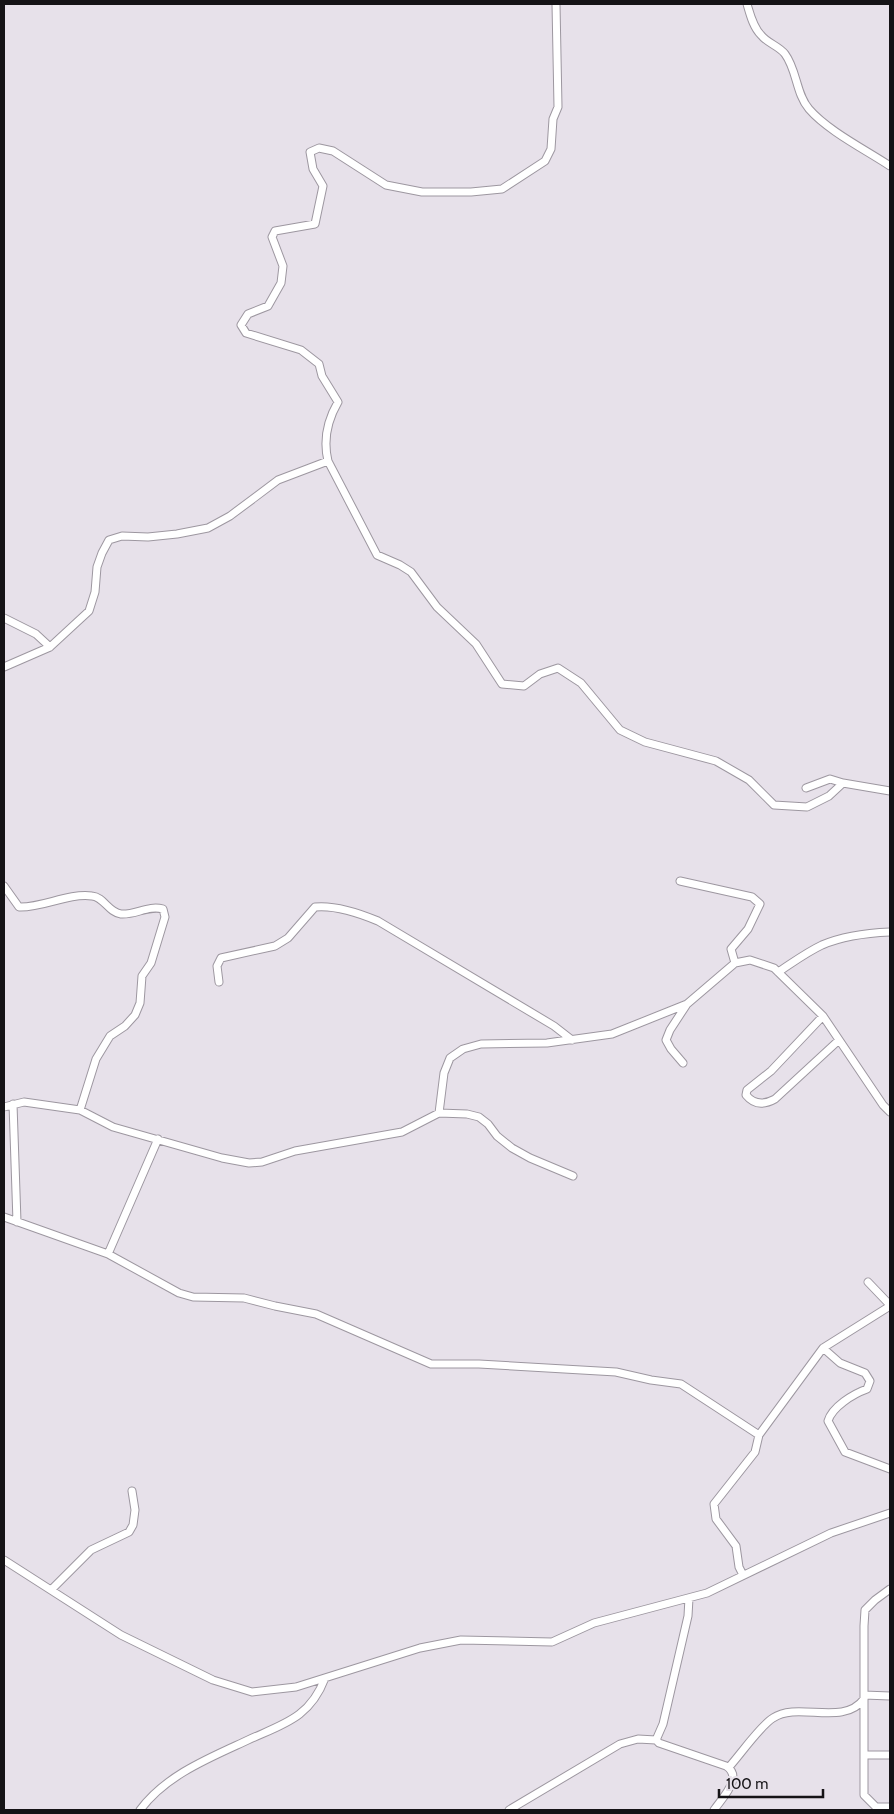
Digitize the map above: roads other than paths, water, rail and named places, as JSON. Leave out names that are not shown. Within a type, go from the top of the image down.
[{"type":"street","points":[[556,4],[558,106],[553,120],[550,149],[545,161],[502,189],[471,192],[422,192],[386,185],[333,151],[319,148],[310,152],[313,169],[322,186],[316,224],[275,231],[272,236],[283,266],[281,283],[268,306],[248,314],[241,325],[246,333],[301,350],[319,364],[322,376],[338,402],[330,416],[325,449],[328,461],[377,555],[400,564],[411,572],[437,607],[476,644],[502,684],[524,686],[540,674],[558,668],[581,683],[620,730],[645,742],[716,760],[749,780],[774,805],[807,807],[829,796],[843,783]]},
{"type":"street","points":[[747,4],[751,18],[761,35],[784,52],[794,68],[799,88],[808,108],[831,128],[890,166]]},
{"type":"street","points":[[4,667],[50,647],[89,611],[95,592],[97,567],[109,540],[122,536],[148,537],[208,528],[230,516],[278,480],[328,461]]},
{"type":"street","points":[[4,618],[36,634],[50,647]]},
{"type":"street","points":[[806,788],[830,779],[890,791]]},
{"type":"street","points":[[680,881],[752,897],[760,904],[748,929],[731,949],[735,963]]},
{"type":"street","points":[[4,886],[19,906],[28,907],[58,899],[92,896],[101,899],[110,909],[119,914],[128,914],[155,906],[163,909],[164,917],[153,954],[142,976],[140,1004],[135,1015],[125,1026],[110,1036],[96,1059],[80,1110]]},
{"type":"street","points":[[219,982],[217,966],[221,958],[275,946],[288,938],[315,906],[324,906],[362,914],[378,921],[554,1026],[572,1040]]},
{"type":"street","points":[[778,972],[820,946],[836,939],[890,932]]},
{"type":"street","points":[[683,1063],[666,1040],[670,1030],[687,1004],[735,963],[750,960],[774,968],[823,1016],[883,1105],[890,1112]]},
{"type":"street","points":[[439,1113],[444,1073],[450,1058],[463,1049],[481,1044],[548,1043],[612,1034],[687,1004]]},
{"type":"street","points":[[823,1016],[772,1071],[747,1090],[746,1095],[750,1100],[760,1104],[768,1104],[838,1040]]},
{"type":"street","points":[[4,1107],[24,1102],[80,1110],[113,1127],[222,1158],[249,1163],[262,1162],[295,1151],[402,1132],[439,1113],[467,1114],[479,1117],[488,1124],[497,1136],[512,1148],[530,1158],[573,1176]]},
{"type":"street","points":[[13,1104],[17,1222]]},
{"type":"street","points":[[108,1254],[158,1139]]},
{"type":"street","points":[[4,1217],[108,1254],[179,1293],[193,1297],[244,1298],[316,1314],[431,1364],[479,1364],[616,1372],[651,1380],[681,1384],[760,1435]]},
{"type":"street","points":[[743,1575],[739,1567],[736,1546],[716,1519],[714,1504],[755,1452],[760,1435],[823,1348],[890,1306],[868,1282]]},
{"type":"street","points":[[823,1348],[840,1364],[865,1373],[870,1381],[867,1389],[858,1392],[830,1414],[828,1421],[839,1442],[845,1452],[890,1469]]},
{"type":"street","points":[[51,1590],[91,1550],[129,1532],[133,1525],[136,1510],[132,1491]]},
{"type":"street","points":[[4,1560],[121,1635],[212,1680],[252,1692],[296,1687],[420,1648],[461,1640],[552,1642],[594,1623],[707,1593],[832,1533],[890,1513]]},
{"type":"street","points":[[890,1589],[875,1600],[866,1610],[864,1697],[864,1795],[877,1809],[890,1808]]},
{"type":"street","points":[[656,1740],[663,1724],[688,1616],[690,1598]]},
{"type":"street","points":[[140,1810],[148,1799],[177,1775],[293,1719],[312,1703],[326,1678]]},
{"type":"street","points":[[729,1767],[773,1718],[790,1712],[843,1712],[856,1707],[864,1697],[890,1696]]},
{"type":"street","points":[[509,1810],[620,1744],[638,1739],[656,1740],[729,1767],[733,1773],[733,1782],[714,1810]]},
{"type":"street","points":[[864,1755],[890,1755]]}]
